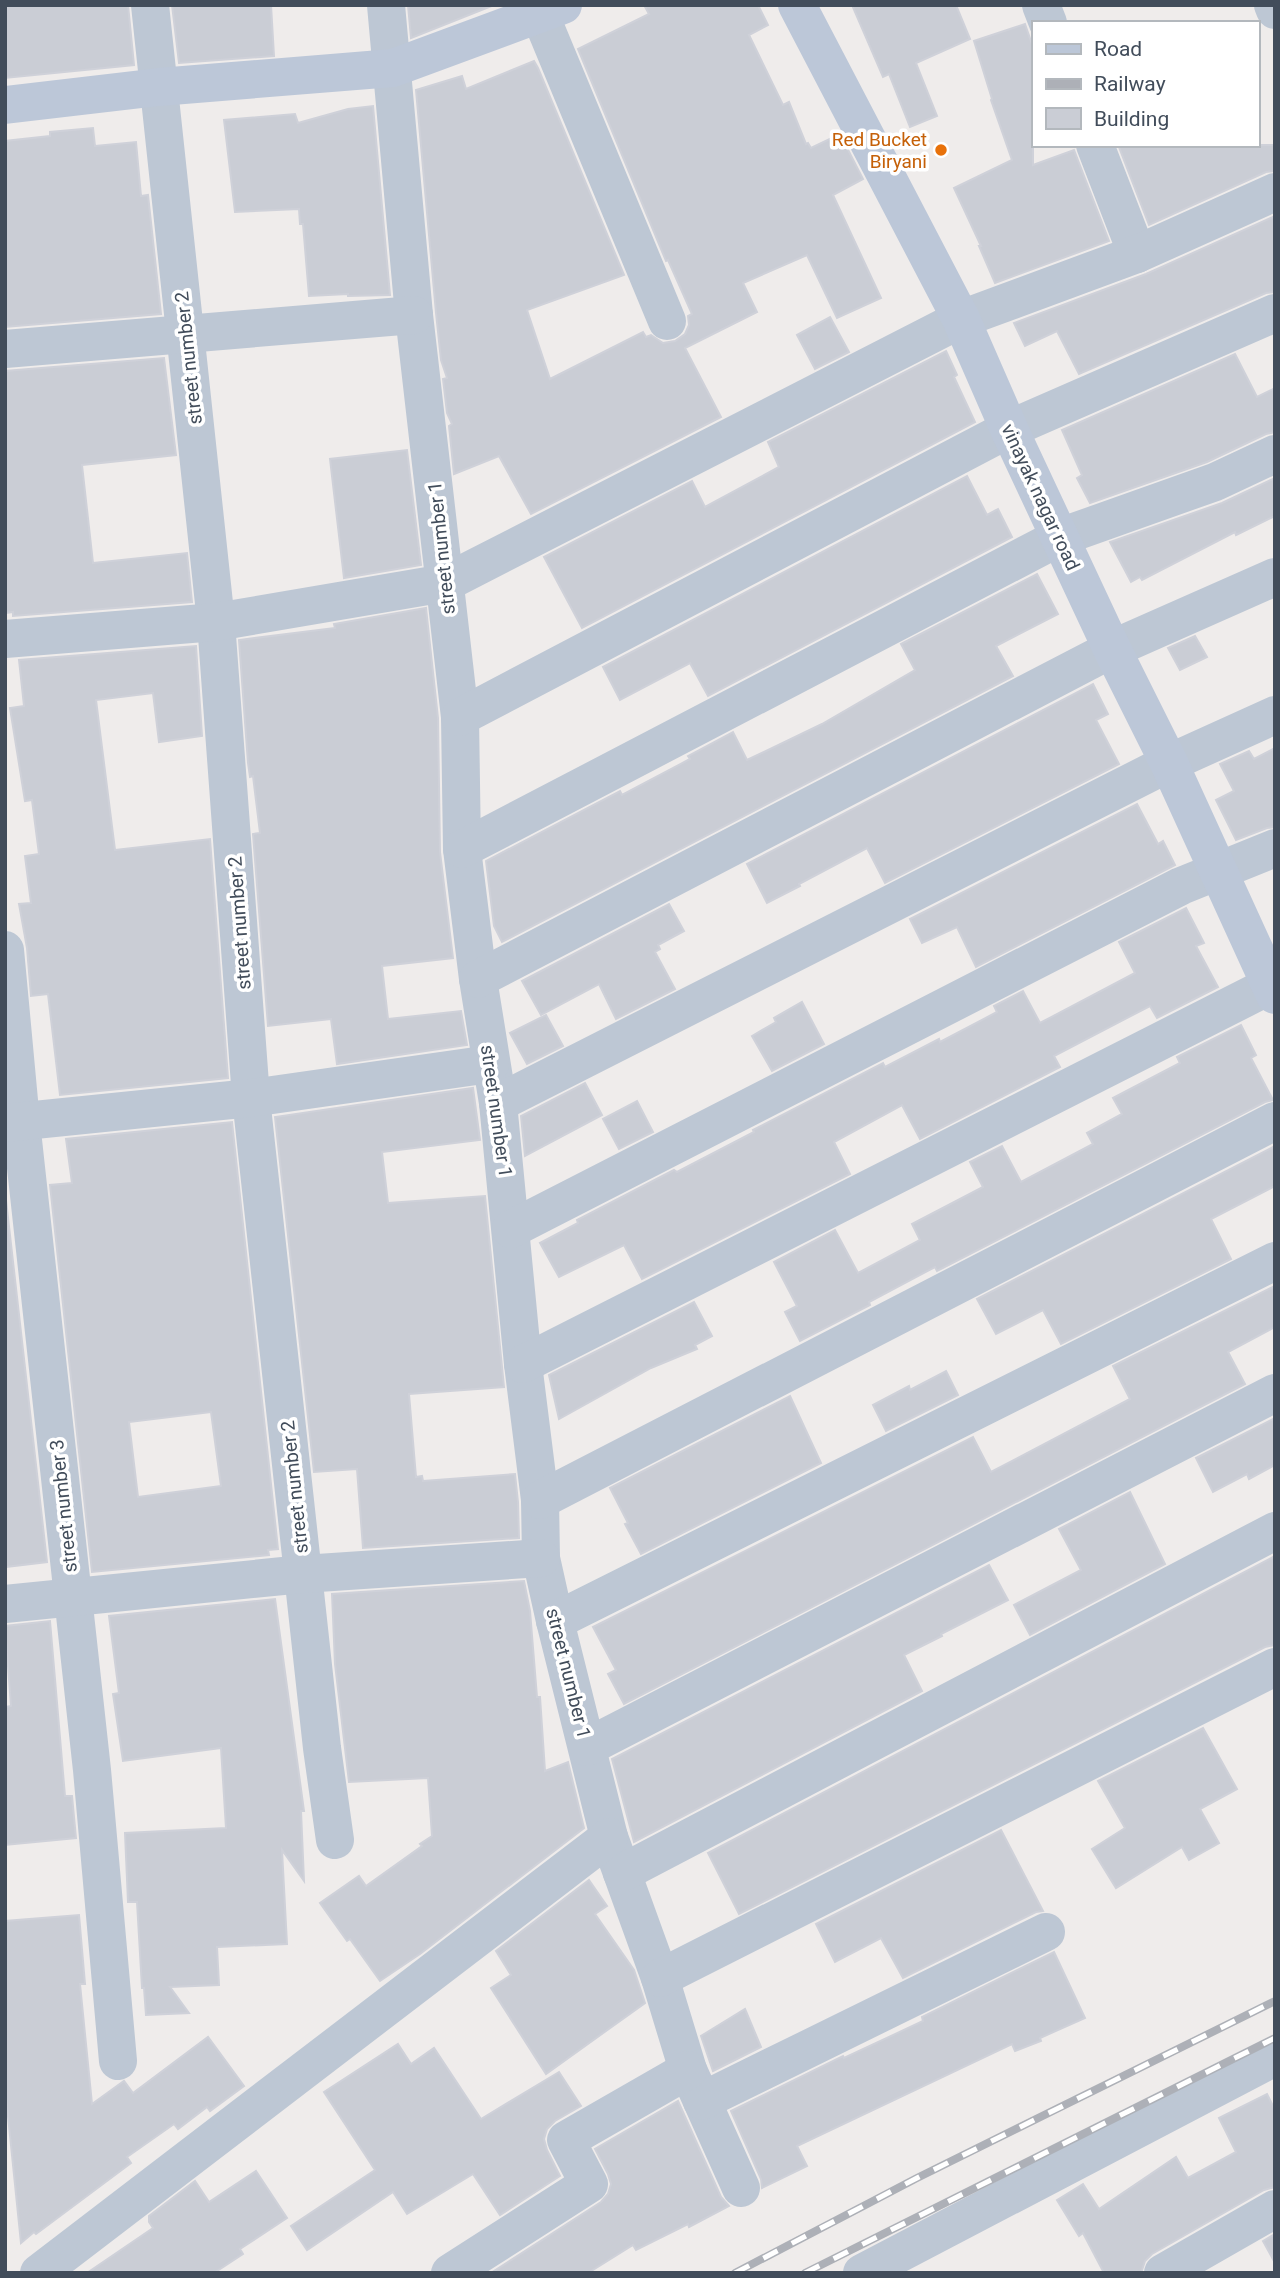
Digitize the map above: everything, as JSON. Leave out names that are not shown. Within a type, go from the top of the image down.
[{"type":"street","name":"street number 2","points":[[150,5],[216,622],[251,1098],[322,1748],[335,1840]]},
{"type":"street","name":"street number 1","points":[[386,5],[414,315],[460,717],[462,849],[478,979],[498,1104],[512,1229],[523,1364],[540,1500],[541,1558],[609,1837],[695,2085],[741,2189]]},
{"type":"street","name":"vinayak nagar road","points":[[797,5],[961,319],[1009,429],[1273,987]]},
{"type":"street","points":[[5,105],[159,87],[393,68],[546,8],[667,321]]},
{"type":"street","points":[[1096,147],[1137,254]]},
{"type":"street","points":[[5,639],[216,622],[445,583],[961,319],[1137,254],[1275,192]]},
{"type":"street","points":[[460,717],[1009,429],[1275,313]]},
{"type":"street","points":[[5,349],[414,315]]},
{"type":"street","points":[[462,849],[1060,537],[1215,482],[1275,454]]},
{"type":"street","points":[[478,979],[1112,649],[1275,577]]},
{"type":"street","points":[[498,1104],[1169,763],[1275,715]]},
{"type":"street","points":[[512,1229],[1181,886],[1275,848]]},
{"type":"street","name":"street number 3","points":[[5,950],[13,1122],[73,1598],[92,1770],[118,2061]]},
{"type":"street","points":[[523,1364],[1273,987]]},
{"type":"street","points":[[13,1122],[251,1098],[491,1065]]},
{"type":"street","points":[[540,1500],[1275,1121]]},
{"type":"street","points":[[555,1621],[1275,1261]]},
{"type":"street","points":[[587,1747],[1275,1393]]},
{"type":"street","points":[[622,1873],[1275,1531]]},
{"type":"street","points":[[5,1604],[303,1574],[541,1558]]},
{"type":"street","points":[[660,1978],[1275,1667]]},
{"type":"street","points":[[39,2273],[609,1837]]},
{"type":"street","points":[[450,2273],[589,2183],[566,2140],[1046,1932]]},
{"type":"street","points":[[862,2273],[1275,2057]]},
{"type":"street","points":[[1163,2273],[1275,2209]]},
{"type":"building","points":[[5,5],[128,5],[134,65],[5,78]]},
{"type":"building","points":[[172,5],[271,5],[274,56],[179,63]]},
{"type":"building","points":[[408,5],[494,5],[411,38]]},
{"type":"building","points":[[644,5],[758,5],[768,25],[749,35],[783,105],[789,102],[806,144],[811,148],[840,134],[863,179],[833,195],[881,298],[837,318],[807,255],[743,283],[757,312],[685,348],[721,417],[531,514],[499,456],[454,474],[449,426],[452,424],[447,413],[443,379],[447,378],[441,360],[416,90],[462,76],[466,89],[534,61],[538,68],[624,275],[527,310],[550,379],[643,332],[646,337],[651,335],[663,343],[675,341],[685,334],[689,325],[688,316],[692,314],[668,260],[666,261],[578,49],[649,14]]},
{"type":"building","points":[[852,5],[956,5],[970,39],[916,63],[937,116],[910,127],[889,74],[883,77]]},
{"type":"building","points":[[1025,24],[1032,44],[1033,165],[1074,150],[1109,241],[995,283],[954,188],[1012,160],[974,41]]},
{"type":"building","points":[[373,106],[390,295],[309,296],[303,224],[300,224],[299,209],[235,212],[224,120],[295,114],[298,123],[348,109]]},
{"type":"building","points":[[93,128],[95,146],[136,142],[141,196],[148,195],[161,314],[5,327],[5,141],[50,136],[50,132]]},
{"type":"building","points":[[1275,145],[1275,171],[1266,172],[1149,225],[1119,147]]},
{"type":"building","points":[[1275,216],[1275,292],[1266,293],[1079,374],[1057,331],[1025,346],[1014,323],[1146,274]]},
{"type":"building","points":[[830,317],[849,352],[815,369],[797,335]]},
{"type":"building","points":[[946,351],[957,375],[954,377],[975,422],[582,628],[544,557],[692,481],[705,507],[779,467],[768,442]]},
{"type":"building","points":[[1235,354],[1257,397],[1275,388],[1275,432],[1207,462],[1090,503],[1077,478],[1082,475],[1062,430]]},
{"type":"building","points":[[164,358],[176,455],[82,465],[93,563],[187,553],[192,602],[13,616],[13,612],[5,613],[5,371]]},
{"type":"building","points":[[407,450],[421,565],[344,578],[330,459]]},
{"type":"building","points":[[967,476],[987,515],[998,509],[1012,537],[708,696],[690,663],[620,700],[603,667]]},
{"type":"building","points":[[1275,478],[1275,516],[1236,535],[1235,532],[1142,580],[1140,577],[1131,582],[1110,542],[1222,503]]},
{"type":"building","points":[[1037,574],[1058,614],[996,646],[1013,676],[502,942],[494,926],[486,861],[620,791],[622,795],[690,759],[688,756],[733,732],[747,760],[822,724],[915,670],[901,644]]},
{"type":"building","points":[[426,608],[438,718],[440,852],[453,958],[382,966],[388,1019],[461,1011],[467,1045],[337,1064],[331,1019],[268,1026],[253,834],[260,833],[253,776],[250,777],[248,763],[239,640],[335,628],[334,624]]},
{"type":"building","points":[[1195,636],[1207,657],[1180,670],[1168,648]]},
{"type":"building","points":[[196,646],[202,736],[159,742],[153,693],[96,700],[115,850],[210,839],[228,1078],[60,1095],[48,994],[31,996],[27,948],[19,904],[31,903],[25,856],[39,854],[32,800],[25,801],[10,708],[24,706],[19,660]]},
{"type":"building","points":[[1093,684],[1108,714],[1096,720],[1119,764],[885,883],[867,848],[767,903],[747,864]]},
{"type":"building","points":[[1275,748],[1275,827],[1236,840],[1216,800],[1234,791],[1220,764],[1249,751],[1254,759]]},
{"type":"building","points":[[1137,804],[1158,844],[1163,841],[1175,865],[976,967],[957,927],[922,943],[910,919]]},
{"type":"building","points":[[669,904],[684,931],[658,945],[660,949],[655,952],[675,989],[616,1019],[599,984],[541,1015],[522,981]]},
{"type":"building","points":[[1186,908],[1204,943],[1196,946],[1218,987],[1157,1018],[1150,1006],[1054,1056],[1060,1067],[920,1139],[902,1105],[834,1142],[850,1174],[642,1279],[624,1245],[559,1277],[540,1243],[578,1223],[577,1220],[674,1170],[677,1172],[883,1063],[885,1067],[939,1039],[940,1042],[997,1012],[994,1006],[1023,991],[1040,1023],[1135,973],[1119,942]]},
{"type":"building","points":[[802,1002],[824,1044],[772,1071],[752,1036],[776,1022],[774,1018]]},
{"type":"building","points":[[546,1015],[563,1046],[527,1064],[510,1033]]},
{"type":"building","points":[[1241,1025],[1256,1055],[1251,1058],[1273,1100],[937,1271],[935,1267],[800,1341],[785,1312],[797,1306],[774,1262],[835,1230],[858,1273],[920,1240],[912,1224],[983,1187],[970,1162],[1002,1146],[1021,1182],[1093,1144],[1087,1133],[1122,1114],[1113,1098],[1180,1063],[1177,1057]]},
{"type":"building","points":[[585,1083],[602,1115],[525,1156],[521,1116]]},
{"type":"building","points":[[473,1088],[480,1140],[382,1152],[388,1203],[485,1196],[504,1387],[409,1394],[416,1477],[422,1476],[423,1481],[515,1474],[519,1538],[363,1548],[357,1469],[314,1472],[275,1117]]},
{"type":"building","points":[[637,1101],[653,1132],[619,1149],[603,1119]]},
{"type":"building","points":[[232,1122],[278,1549],[268,1550],[269,1555],[92,1572],[50,1185],[72,1183],[66,1139]],"holes":[[[211,1412],[221,1486],[138,1497],[129,1422]]]},
{"type":"building","points":[[1275,1146],[1275,1186],[1211,1219],[1231,1259],[1061,1344],[1043,1310],[996,1334],[977,1299]]},
{"type":"building","points":[[5,1191],[47,1562],[5,1567]]},
{"type":"building","points":[[1275,1286],[1275,1327],[1228,1352],[1245,1384],[624,1704],[608,1674],[616,1670],[593,1627],[973,1437],[991,1472],[1130,1399],[1113,1366]]},
{"type":"building","points":[[694,1302],[712,1336],[695,1345],[697,1349],[651,1368],[559,1419],[549,1375]]},
{"type":"building","points":[[946,1371],[958,1395],[886,1431],[873,1405]]},
{"type":"building","points":[[790,1396],[821,1463],[641,1554],[610,1488]]},
{"type":"building","points":[[1275,1418],[1275,1465],[1249,1479],[1247,1474],[1213,1492],[1196,1458]]},
{"type":"building","points":[[1130,1492],[1165,1564],[1030,1635],[1014,1605],[1081,1570],[1059,1529]]},
{"type":"building","points":[[1275,1556],[1275,1645],[1265,1647],[739,1914],[708,1853]]},
{"type":"building","points":[[989,1565],[1008,1600],[904,1655],[922,1691],[634,1842],[612,1759]]},
{"type":"building","points":[[524,1581],[530,1611],[537,1697],[540,1697],[545,1771],[568,1762],[584,1828],[420,1954],[380,1981],[320,1903],[359,1876],[366,1886],[432,1836],[428,1778],[349,1782],[335,1664],[332,1594]]},
{"type":"building","points":[[275,1599],[304,1811],[301,1811],[304,1881],[282,1850],[287,1944],[217,1947],[219,1985],[170,1987],[189,2013],[146,2015],[137,1902],[128,1902],[125,1833],[226,1828],[221,1748],[123,1761],[113,1694],[119,1693],[109,1616]]},
{"type":"building","points":[[50,1621],[65,1796],[72,1796],[76,1838],[5,1845],[5,1707],[11,1706],[5,1626]]},
{"type":"building","points":[[1203,1728],[1237,1789],[1200,1809],[1219,1843],[1189,1860],[1182,1847],[1116,1888],[1092,1849],[1125,1828],[1098,1781]]},
{"type":"building","points":[[1001,1830],[1043,1911],[1036,1912],[903,1978],[881,1938],[835,1962],[816,1924]]},
{"type":"building","points":[[589,1880],[607,1906],[595,1914],[634,1970],[645,2003],[546,2074],[491,1988],[511,1975],[496,1951]]},
{"type":"building","points":[[79,1915],[85,1984],[80,1984],[92,2104],[124,2081],[133,2093],[208,2037],[244,2086],[210,2111],[207,2107],[178,2129],[174,2124],[127,2157],[131,2163],[21,2243],[5,2087],[5,1921]]},
{"type":"building","points":[[1054,1952],[1085,2018],[1015,2051],[1012,2044],[797,2146],[807,2166],[762,2188],[761,2179],[731,2111],[843,2056],[844,2058],[923,2021],[922,2017]]},
{"type":"building","points":[[745,2009],[761,2047],[713,2071],[701,2036]]},
{"type":"building","points":[[398,2044],[411,2064],[434,2048],[481,2119],[559,2072],[581,2106],[555,2121],[547,2129],[544,2139],[560,2176],[500,2215],[473,2174],[407,2214],[393,2192],[307,2250],[291,2226],[375,2170],[324,2092]]},
{"type":"building","points":[[1267,2094],[1275,2110],[1275,2187],[1264,2190],[1152,2254],[1145,2261],[1141,2273],[1104,2273],[1083,2233],[1079,2236],[1057,2200],[1083,2184],[1099,2209],[1176,2157],[1188,2178],[1236,2152],[1219,2118]]},
{"type":"building","points":[[678,2101],[721,2197],[729,2206],[636,2250],[633,2245],[588,2273],[491,2273],[601,2202],[608,2194],[611,2184],[595,2149]]},
{"type":"building","points":[[256,2171],[287,2218],[240,2249],[243,2254],[214,2273],[87,2273],[153,2228],[149,2216],[195,2181],[209,2202]]},
{"type":"building","points":[[1275,2234],[1275,2263],[1263,2241]]},
{"type":"railway","points":[[735,2273],[917,2178],[1275,2001]]},
{"type":"railway","points":[[805,2273],[1275,2038]]},
{"type":"place","name":"Red Bucket Biryani","points":[[941,150]]}]
